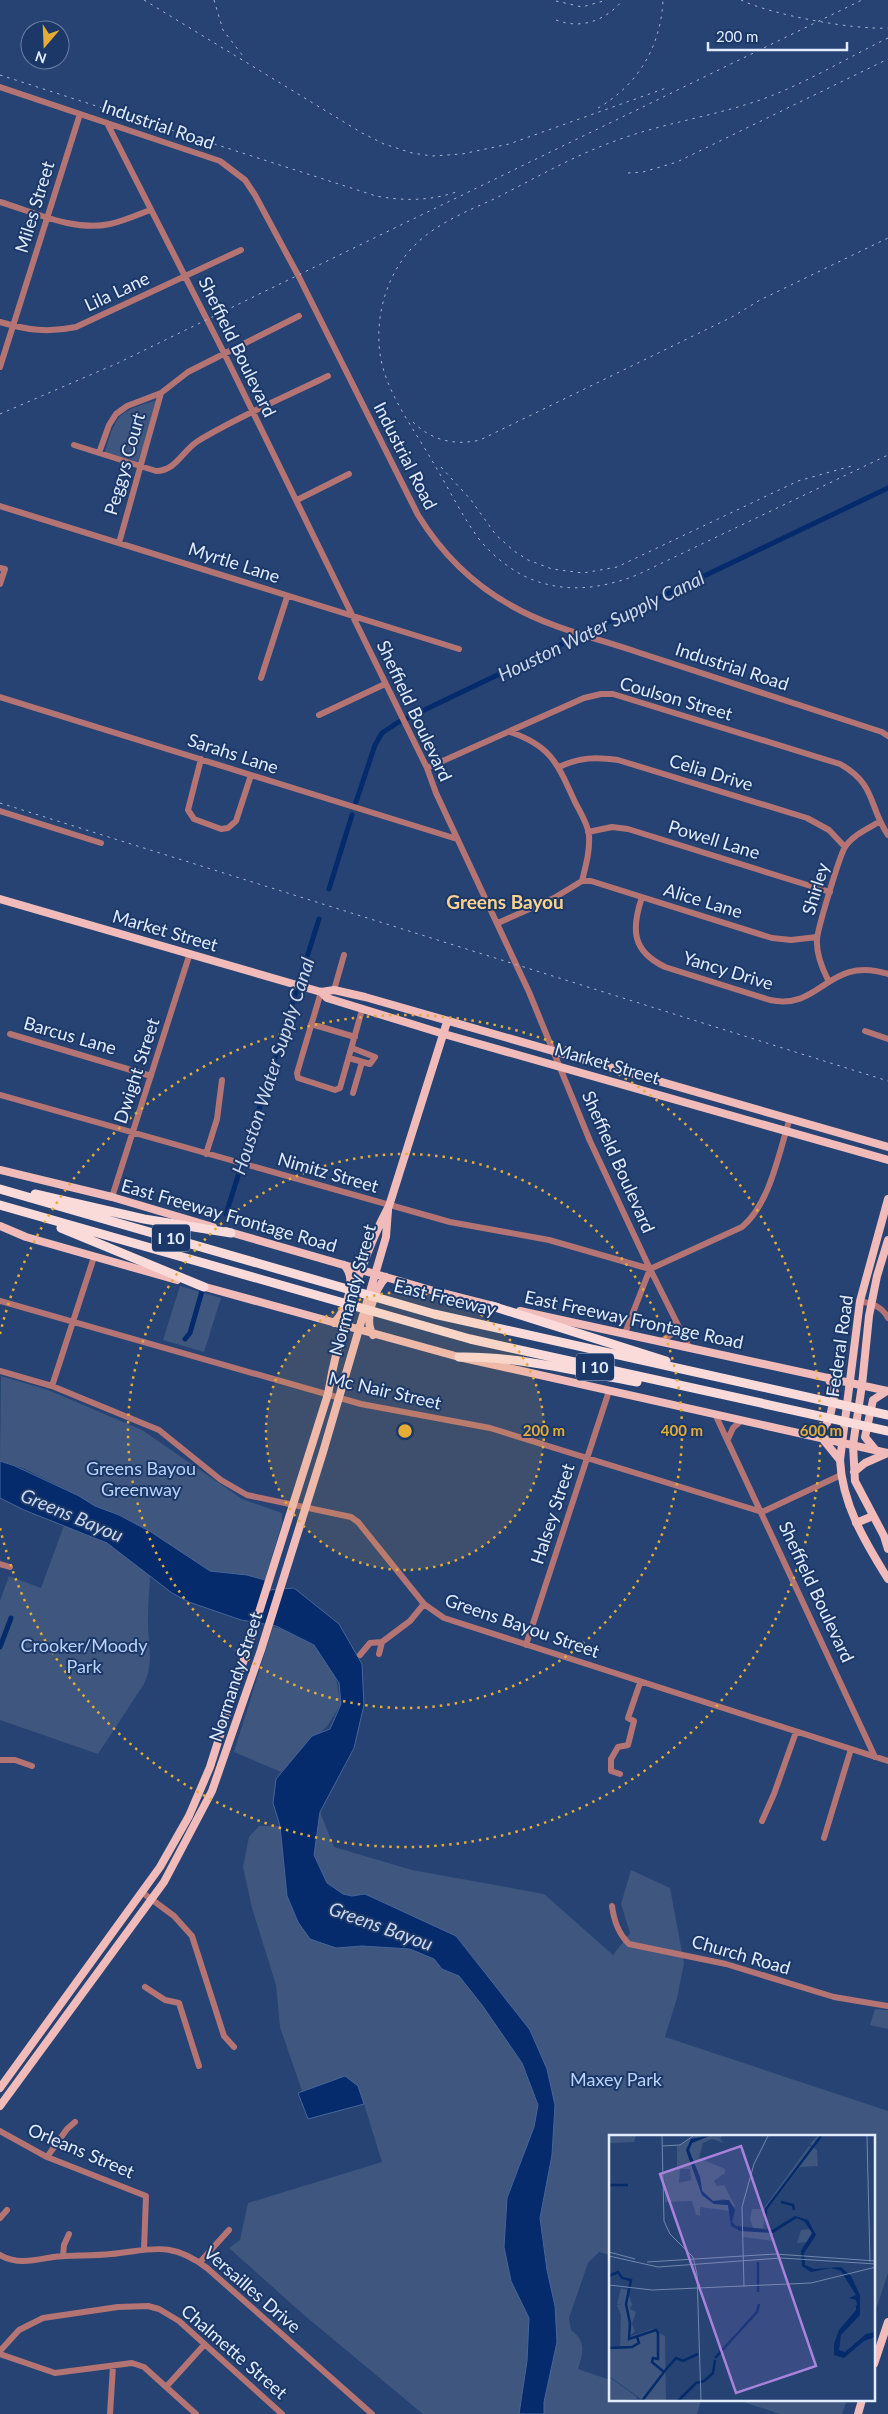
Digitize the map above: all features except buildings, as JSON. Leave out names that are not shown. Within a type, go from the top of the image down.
[{"type":"highway","points":[[0,1189],[58,1198],[144,1218],[231,1232]]},
{"type":"highway","name":"East Freeway","points":[[0,1189],[434,1314],[888,1415]]},
{"type":"highway","name":"East Freeway","points":[[0,1205],[470,1339],[888,1431]]},
{"type":"highway","points":[[29,1214],[204,1287]]},
{"type":"highway","points":[[492,1306],[718,1378]]},
{"type":"highway","points":[[459,1357],[476,1356],[523,1363],[742,1400]]},
{"type":"main road","name":"Market Street","points":[[0,899],[321,992],[334,990],[888,1147]]},
{"type":"main road","name":"Market Street","points":[[321,992],[327,998],[362,1010],[888,1160]]},
{"type":"main road","name":"Normandy Street","points":[[0,2088],[160,1867],[210,1768],[328,1394],[333,1366],[362,1270],[378,1227],[389,1206],[447,1022]]},
{"type":"main road","points":[[0,1165],[56,1182]]},
{"type":"main road","name":"East Freeway Frontage Road","points":[[0,1170],[112,1197],[375,1274],[492,1306],[625,1333],[888,1391]]},
{"type":"main road","name":"Federal Road","points":[[888,1199],[860,1301],[840,1460],[843,1487],[856,1523],[885,1567],[888,1579]]},
{"type":"main road","name":"Normandy Street","points":[[0,2106],[151,1900],[179,1855],[212,1791],[261,1650],[339,1397],[386,1237],[389,1206]]},
{"type":"main road","points":[[0,1228],[94,1257],[373,1335],[459,1357],[888,1453]]},
{"type":"main road","name":"Federal Road","points":[[888,1240],[871,1304],[853,1445],[855,1481],[888,1549]]},
{"type":"main road","points":[[334,1323],[343,1311],[352,1280],[350,1270],[344,1265]]},
{"type":"main road","points":[[373,1335],[369,1320],[378,1287],[386,1277]]},
{"type":"main road","points":[[811,1435],[821,1432],[828,1424],[835,1392],[828,1378]]},
{"type":"main road","points":[[877,1450],[867,1443],[865,1434],[873,1400],[888,1391]]},
{"type":"main road","points":[[822,1438],[840,1460]]},
{"type":"main road","points":[[854,1472],[866,1463],[888,1453]]},
{"type":"main road","points":[[841,1475],[855,1481]]},
{"type":"main road","points":[[856,1523],[873,1516]]},
{"type":"main road","points":[[97,1955],[106,1961]]},
{"type":"main road","points":[[55,2013],[63,2020]]},
{"type":"main road","points":[[876,2358],[888,2322]]},
{"type":"street","name":"Industrial Road","points":[[0,87],[220,161],[246,180],[298,275],[418,515],[433,540],[468,576],[513,607],[538,618],[885,731],[888,736]]},
{"type":"street","name":"Miles Street","points":[[0,367],[80,114]]},
{"type":"street","name":"Sheffield Boulevard","points":[[107,123],[150,210],[186,276],[427,768],[457,839],[498,923],[590,1142],[650,1270],[690,1347]]},
{"type":"street","points":[[0,202],[84,226],[108,225],[150,210]]},
{"type":"street","name":"Lila Lane","points":[[0,322],[47,331],[76,327],[242,250]]},
{"type":"street","points":[[99,452],[109,425],[116,414],[127,406],[161,393],[188,372],[299,316]]},
{"type":"street","points":[[74,445],[140,466],[164,471],[173,467],[186,450],[196,443],[328,376]]},
{"type":"street","name":"Peggys Court","points":[[119,543],[161,393]]},
{"type":"street","points":[[297,500],[349,474]]},
{"type":"street","name":"Myrtle Lane","points":[[0,506],[459,649]]},
{"type":"street","points":[[0,568],[5,569],[0,584]]},
{"type":"street","points":[[261,678],[288,596]]},
{"type":"street","points":[[319,715],[385,684]]},
{"type":"street","name":"Coulson Street","points":[[427,768],[584,698],[601,694],[613,694],[840,764],[864,783],[874,801],[880,822],[888,835]]},
{"type":"street","name":"Sarahs Lane","points":[[0,696],[457,839]]},
{"type":"street","points":[[498,923],[554,898],[582,881],[589,852],[588,832],[559,767],[541,745],[510,732]]},
{"type":"street","name":"Celia Drive","points":[[559,767],[574,760],[594,756],[618,760],[807,818],[829,830],[845,847]]},
{"type":"street","points":[[201,759],[188,810],[194,819],[221,829],[228,828],[236,821],[251,776]]},
{"type":"street","points":[[0,811],[101,842]]},
{"type":"street","name":"Shirley","points":[[828,980],[820,960],[817,937],[830,892],[845,847],[858,833],[880,822]]},
{"type":"street","name":"Powell Lane","points":[[588,832],[612,827],[628,828],[830,892]]},
{"type":"street","name":"Alice Lane","points":[[582,881],[591,881],[772,938],[791,940],[817,937]]},
{"type":"street","name":"Yancy Drive","points":[[642,897],[635,923],[638,942],[652,961],[665,967],[777,1002],[791,1002],[813,994],[828,980],[841,974],[858,970],[876,970],[888,974]]},
{"type":"street","name":"Dwight Street","points":[[112,1197],[190,953]]},
{"type":"street","points":[[334,990],[344,955]]},
{"type":"street","points":[[321,992],[297,1076],[338,1089],[349,1058],[362,1010]]},
{"type":"street","points":[[311,1024],[355,1037]]},
{"type":"street","points":[[865,1031],[888,1039]]},
{"type":"street","name":"Barcus Lane","points":[[10,1034],[150,1076]]},
{"type":"street","points":[[349,1058],[372,1064],[374,1055],[352,1048]]},
{"type":"street","points":[[353,1093],[362,1062]]},
{"type":"street","points":[[206,1154],[217,1119],[222,1080]]},
{"type":"street","name":"Nimitz Street","points":[[0,1095],[389,1206],[464,1225],[549,1240],[650,1270]]},
{"type":"street","points":[[625,1333],[650,1270],[742,1227],[753,1218],[762,1203],[790,1118]]},
{"type":"street","points":[[52,1386],[94,1257]]},
{"type":"street","name":"Mc Nair Street","points":[[0,1301],[380,1409],[490,1428],[762,1512]]},
{"type":"street","points":[[860,1301],[884,1311],[888,1318]]},
{"type":"street","points":[[662,1341],[673,1333],[675,1320]]},
{"type":"street","name":"Greens Bayou Street","points":[[0,1371],[52,1386],[158,1430],[221,1480],[247,1496],[293,1507],[341,1514],[358,1522],[424,1604],[444,1618],[640,1683],[888,1761]]},
{"type":"street","name":"Halsey Street","points":[[526,1645],[609,1391]]},
{"type":"street","name":"Sheffield Boulevard","points":[[715,1414],[875,1757]]},
{"type":"street","points":[[728,1439],[733,1428],[742,1420]]},
{"type":"street","points":[[762,1512],[841,1475]]},
{"type":"street","points":[[828,1481],[843,1487]]},
{"type":"street","points":[[0,1564],[10,1567]]},
{"type":"street","points":[[360,1654],[370,1643],[382,1642],[410,1621],[424,1604]]},
{"type":"street","points":[[379,1654],[382,1642]]},
{"type":"street","points":[[620,1774],[611,1771],[611,1759],[618,1747],[628,1745],[634,1721],[628,1718],[640,1683]]},
{"type":"street","points":[[762,1821],[774,1794],[796,1732]]},
{"type":"street","points":[[824,1838],[851,1749]]},
{"type":"street","points":[[0,1760],[15,1760],[32,1766]]},
{"type":"street","points":[[143,1892],[174,1916],[192,1936],[224,2036],[234,2046]]},
{"type":"street","name":"Church Road","points":[[612,1906],[614,1921],[622,1937],[629,1944],[726,1964],[834,1997],[888,2006]]},
{"type":"street","points":[[145,1987],[165,2000],[179,2002],[199,2066]]},
{"type":"street","points":[[47,2157],[67,2129],[76,2122]]},
{"type":"street","name":"Orleans Street","points":[[0,2131],[47,2157],[146,2196],[148,2200],[144,2228],[144,2249]]},
{"type":"street","points":[[0,2218],[7,2210]]},
{"type":"street","points":[[200,2262],[228,2230]]},
{"type":"street","points":[[63,2256],[64,2245],[69,2234]]},
{"type":"street","name":"Versailles Drive","points":[[1,2258],[18,2262],[144,2249],[174,2251],[187,2255],[200,2262],[372,2414]]},
{"type":"street","name":"Chalmette Street","points":[[0,2352],[19,2330],[35,2321],[58,2315],[131,2305],[148,2306],[170,2315],[282,2414]]},
{"type":"street","points":[[166,2387],[204,2345]]},
{"type":"street","points":[[0,2352],[55,2373],[132,2363],[144,2367],[194,2413]]},
{"type":"street","points":[[110,2414],[113,2366]]},
{"type":"green space","points":[[157,400],[139,462],[105,452],[112,430],[120,416],[134,408]]},
{"type":"green space","points":[[180,1286],[221,1298],[204,1352],[163,1340]]},
{"type":"green space","name":"Greens Bayou Greenway","points":[[1,1376],[48,1390],[142,1430],[242,1499],[282,1513],[282,1523],[265,1580],[247,1575],[210,1571],[151,1532],[119,1515],[95,1506],[23,1468],[0,1461]]},
{"type":"green space","name":"Crooker/Moody Park","points":[[65,1523],[101,1537],[150,1570],[148,1627],[150,1659],[147,1675],[144,1684],[98,1754],[0,1720],[0,1601],[9,1576],[41,1588]]},
{"type":"green space","points":[[273,1627],[301,1633],[331,1656],[341,1704],[328,1725],[281,1772],[234,1752]]},
{"type":"green space","name":"Maxey Park","points":[[320,1812],[334,1847],[412,1870],[544,1894],[613,1955],[630,1933],[621,1904],[631,1870],[670,1888],[684,1963],[677,1998],[665,2037],[888,2111],[888,2273],[876,2310],[876,2135],[609,2135],[609,2255],[599,2252],[588,2263],[569,2318],[571,2330],[582,2343],[578,2369],[609,2380],[609,2402],[700,2402],[697,2414],[544,2414],[544,2402],[557,2342],[555,2306],[547,2270],[540,2218],[552,2155],[555,2105],[530,2030],[503,1999],[365,1894],[352,1896],[343,1894],[327,1883],[314,1855]]},
{"type":"green space","points":[[259,1826],[280,1826],[287,1896],[336,1948],[362,1946],[410,1949],[434,1959],[442,1969],[459,1976],[482,2004],[522,2063],[538,2105],[534,2127],[507,2198],[511,2281],[529,2318],[527,2361],[519,2414],[423,2414],[304,2315],[229,2248],[240,2240],[248,2203],[382,2162],[364,2104],[308,2119],[298,2093],[302,2091],[280,2027],[276,1985],[252,1908],[243,1867],[249,1837]]},
{"type":"green space","points":[[875,2009],[888,2010],[888,2029],[870,2025]]},
{"type":"green space","points":[[744,2402],[846,2402],[842,2414],[780,2414]]},
{"type":"water","points":[[0,1461],[15,1466],[79,1496],[95,1506],[119,1515],[151,1532],[210,1571],[247,1575],[265,1580],[270,1590],[294,1588],[339,1624],[362,1664],[364,1705],[354,1748],[320,1812],[314,1855],[327,1883],[343,1894],[352,1896],[365,1894],[456,1936],[530,2030],[547,2069],[555,2105],[552,2155],[540,2218],[547,2270],[555,2306],[557,2342],[544,2402],[544,2414],[519,2414],[527,2361],[529,2318],[511,2281],[504,2247],[507,2198],[534,2127],[538,2105],[522,2063],[482,2005],[459,1976],[442,1969],[434,1959],[410,1949],[362,1946],[336,1948],[310,1939],[298,1922],[287,1896],[280,1826],[273,1803],[276,1779],[312,1736],[330,1729],[341,1704],[339,1683],[314,1645],[276,1626],[241,1620],[189,1602],[172,1593],[107,1543],[24,1510],[0,1498]]},
{"type":"water","points":[[345,2076],[358,2086],[364,2104],[308,2119],[298,2093]]},
{"type":"waterway","name":"Houston Water Supply Canal","points":[[356,802],[375,745],[382,733],[397,723],[888,488]]},
{"type":"waterway","name":"Houston Water Supply Canal","points":[[329,889],[352,815]]},
{"type":"waterway","name":"Houston Water Supply Canal","points":[[226,1214],[319,919]]},
{"type":"waterway","name":"Houston Water Supply Canal","points":[[185,1339],[190,1333],[202,1291]]},
{"type":"waterway","name":"Houston Water Supply Canal","points":[[0,1647],[11,1618]]},
{"type":"railway","points":[[144,0],[362,133],[384,144],[412,153],[432,156],[462,154],[509,144],[669,87]]},
{"type":"railway","points":[[214,0],[223,30],[243,56]]},
{"type":"railway","points":[[556,1],[582,7],[607,0]]},
{"type":"railway","points":[[556,20],[575,24],[593,21],[609,13],[623,0]]},
{"type":"railway","points":[[598,108],[625,88],[645,63],[658,33],[663,0]]},
{"type":"railway","points":[[741,0],[755,6],[792,16],[855,27],[888,28]]},
{"type":"railway","points":[[0,414],[118,363],[862,0]]},
{"type":"railway","points":[[888,38],[779,93],[726,110],[652,129],[599,147],[439,226],[420,240],[402,260],[384,298],[379,326],[380,354],[388,383],[402,411],[461,512],[479,539],[510,568],[536,581],[551,585],[579,588],[593,587],[637,575],[888,455]]},
{"type":"railway","points":[[628,173],[643,172],[677,162],[888,59]]},
{"type":"railway","points":[[0,75],[376,196],[416,199],[456,192]]},
{"type":"railway","points":[[413,422],[427,433],[444,440],[452,442],[480,440],[732,317],[760,300],[888,238]]},
{"type":"railway","points":[[441,467],[471,500],[496,535],[514,551],[528,560],[552,569],[583,573],[617,567],[798,481],[855,465]]},
{"type":"railway","points":[[0,803],[888,1081]]},
{"type":"district","name":"Greens Bayou","points":[[505,902]]}]
